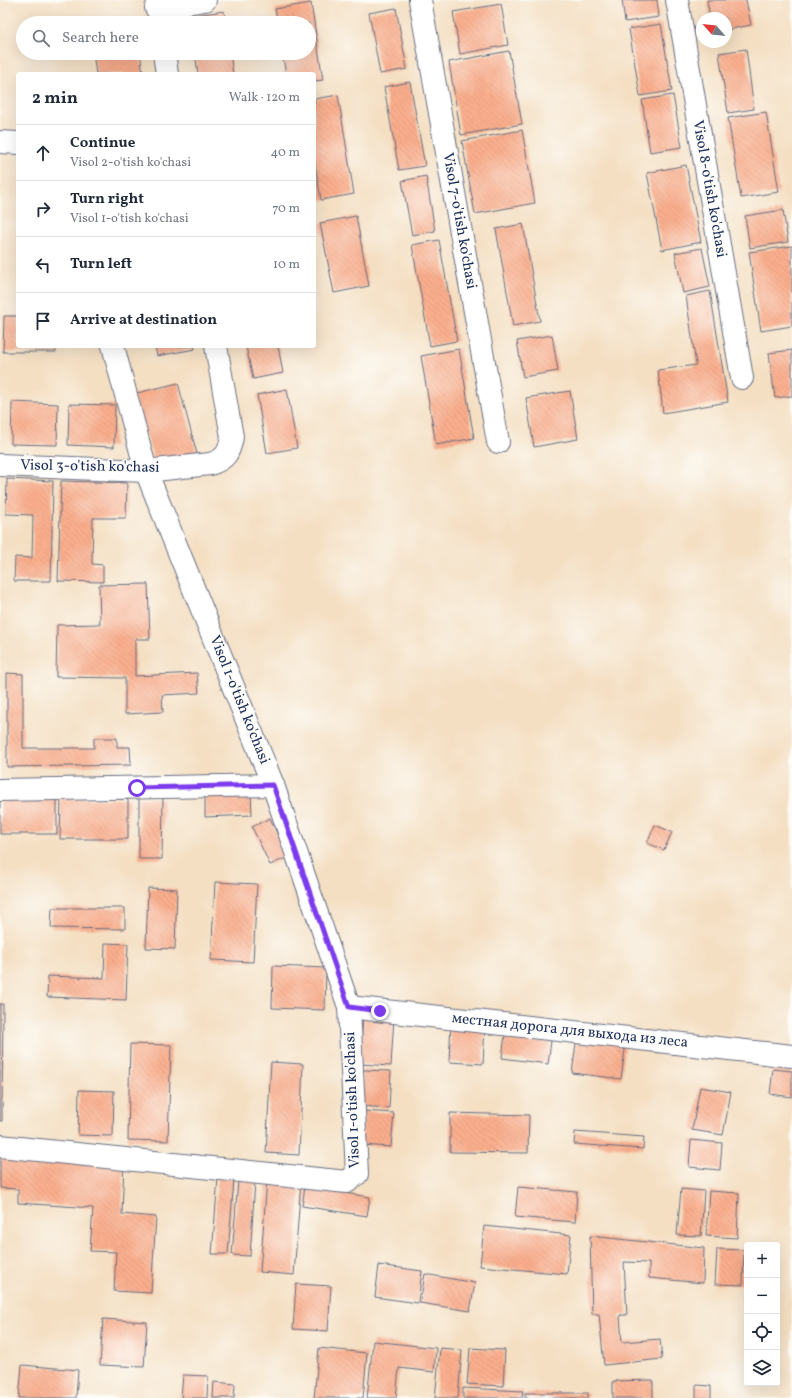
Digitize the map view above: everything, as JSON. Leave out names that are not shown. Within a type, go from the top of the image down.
[{"type":"street","points":[[156,10],[205,0]]},
{"type":"street","name":"Visol 7-o'tish ko'chasi","points":[[420,0],[498,442]]},
{"type":"street","name":"Visol 8-o'tish ko'chasi","points":[[677,0],[742,378]]},
{"type":"street","points":[[165,60],[167,72]]},
{"type":"street","points":[[0,142],[16,142]]},
{"type":"street","name":"Visol 1-o'tish ko'chasi","points":[[0,1146],[347,1182],[357,1174],[349,1007],[273,785],[146,471],[114,348]]},
{"type":"street","name":"Visol 3-o'tish ko'chasi","points":[[0,466],[146,471],[210,464],[219,461],[226,455],[230,447],[232,437],[216,348]]},
{"type":"street","points":[[0,790],[273,785]]},
{"type":"street","name":"местная дорога для выхода из леса","points":[[349,1007],[792,1056]]},
{"type":"building","points":[[622,0],[657,0],[659,17],[625,22]]},
{"type":"building","points":[[707,0],[746,0],[751,25],[732,29],[732,12],[709,12]]},
{"type":"building","points":[[311,3],[313,16],[276,16],[275,9]]},
{"type":"building","points":[[501,4],[508,45],[460,54],[453,12]]},
{"type":"building","points":[[396,8],[407,69],[380,74],[369,13]]},
{"type":"building","points":[[224,11],[225,16],[189,16]]},
{"type":"building","points":[[661,24],[672,91],[640,96],[629,29]]},
{"type":"building","points":[[316,35],[323,80],[316,81],[316,72],[286,72],[283,60],[316,60]]},
{"type":"building","points":[[746,49],[754,109],[728,113],[719,53]]},
{"type":"building","points":[[509,51],[522,124],[461,135],[449,62]]},
{"type":"building","points":[[94,60],[141,60],[143,72],[96,72]]},
{"type":"building","points":[[196,60],[231,60],[233,72],[198,72]]},
{"type":"building","points":[[410,82],[425,166],[399,170],[384,87]]},
{"type":"building","points":[[338,95],[354,194],[321,200],[316,170],[316,99]]},
{"type":"building","points":[[673,95],[682,147],[650,152],[642,100]]},
{"type":"building","points":[[766,112],[779,192],[741,198],[728,118]]},
{"type":"building","points":[[522,130],[535,203],[475,214],[462,141]]},
{"type":"building","points":[[686,165],[701,242],[662,250],[647,173]]},
{"type":"building","points":[[426,176],[435,231],[412,235],[402,181]]},
{"type":"building","points":[[783,210],[788,242],[750,248],[745,216]]},
{"type":"building","points":[[356,216],[369,286],[334,293],[320,223]]},
{"type":"building","points":[[523,224],[540,321],[513,326],[496,229]]},
{"type":"building","points":[[439,240],[457,341],[430,346],[412,245]]},
{"type":"building","points":[[792,246],[792,326],[761,331],[749,252]]},
{"type":"building","points":[[702,248],[710,287],[683,293],[675,253]]},
{"type":"building","points":[[710,291],[728,402],[663,413],[658,370],[696,365],[686,296]]},
{"type":"building","points":[[4,316],[16,316],[16,348],[56,348],[56,352],[3,352]]},
{"type":"building","points":[[552,335],[558,371],[523,377],[517,341]]},
{"type":"building","points":[[155,348],[195,349],[157,356]]},
{"type":"building","points":[[246,348],[278,348],[283,373],[253,379]]},
{"type":"building","points":[[459,349],[474,438],[436,445],[421,356]]},
{"type":"building","points":[[792,350],[792,396],[775,398],[769,353]]},
{"type":"building","points":[[178,383],[197,454],[154,460],[133,394]]},
{"type":"building","points":[[287,389],[297,448],[267,453],[257,395]]},
{"type":"building","points":[[570,391],[578,439],[534,447],[526,398]]},
{"type":"building","points":[[12,402],[58,404],[57,445],[11,444]]},
{"type":"building","points":[[69,404],[115,405],[114,447],[68,445]]},
{"type":"building","points":[[7,479],[53,481],[51,581],[14,581],[15,557],[32,558],[33,515],[6,514]]},
{"type":"building","points":[[61,481],[127,483],[126,518],[93,518],[92,564],[103,565],[103,582],[58,581]]},
{"type":"building","points":[[148,584],[150,639],[135,639],[135,676],[197,673],[199,693],[162,695],[163,712],[125,714],[125,678],[56,677],[57,625],[100,624],[99,585]]},
{"type":"building","points":[[7,673],[23,674],[23,748],[94,748],[94,738],[117,738],[117,747],[130,747],[131,765],[7,767]]},
{"type":"building","points":[[251,793],[252,815],[205,817],[205,795]]},
{"type":"building","points":[[139,798],[163,798],[162,859],[139,859]]},
{"type":"building","points":[[0,799],[57,799],[57,834],[0,834]]},
{"type":"building","points":[[61,799],[128,799],[128,839],[60,839]]},
{"type":"building","points":[[270,818],[288,857],[270,865],[252,827]]},
{"type":"building","points":[[655,825],[672,832],[664,850],[647,843]]},
{"type":"building","points":[[215,882],[257,884],[253,962],[211,960]]},
{"type":"building","points":[[148,888],[177,889],[175,949],[146,948]]},
{"type":"building","points":[[52,908],[125,908],[125,929],[51,928]]},
{"type":"building","points":[[105,943],[128,944],[126,1000],[47,997],[48,976],[104,978]]},
{"type":"building","points":[[273,966],[326,968],[325,1010],[272,1008]]},
{"type":"building","points":[[0,1004],[3,1004],[2,1121],[0,1121]]},
{"type":"building","points":[[363,1015],[394,1017],[391,1066],[360,1064]]},
{"type":"building","points":[[451,1023],[485,1026],[483,1064],[449,1062]]},
{"type":"building","points":[[506,1027],[552,1033],[548,1064],[502,1058]]},
{"type":"building","points":[[577,1036],[626,1042],[621,1079],[572,1073]]},
{"type":"building","points":[[130,1044],[171,1045],[168,1141],[128,1140]]},
{"type":"building","points":[[271,1062],[303,1064],[299,1155],[266,1153]]},
{"type":"building","points":[[773,1069],[792,1071],[792,1097],[770,1094]]},
{"type":"building","points":[[363,1070],[391,1071],[389,1108],[361,1106]]},
{"type":"building","points":[[700,1087],[731,1092],[723,1135],[692,1130]]},
{"type":"building","points":[[79,1090],[114,1091],[113,1136],[78,1135]]},
{"type":"building","points":[[363,1111],[394,1113],[391,1147],[361,1145]]},
{"type":"building","points":[[450,1113],[529,1115],[528,1153],[450,1152]]},
{"type":"building","points":[[575,1132],[644,1137],[643,1149],[574,1144]]},
{"type":"building","points":[[691,1140],[722,1143],[720,1170],[689,1167]]},
{"type":"building","points":[[0,1154],[124,1163],[122,1214],[156,1217],[151,1293],[114,1291],[116,1252],[90,1251],[93,1208],[18,1203],[18,1189],[0,1188]]},
{"type":"building","points":[[218,1178],[234,1179],[228,1254],[212,1254]]},
{"type":"building","points":[[267,1179],[301,1181],[294,1275],[260,1272]]},
{"type":"building","points":[[238,1180],[255,1181],[250,1256],[232,1255]]},
{"type":"building","points":[[305,1187],[370,1197],[367,1216],[302,1206]]},
{"type":"building","points":[[518,1187],[577,1192],[575,1222],[515,1217]]},
{"type":"building","points":[[681,1189],[704,1191],[701,1236],[677,1235]]},
{"type":"building","points":[[709,1191],[739,1193],[737,1238],[706,1236]]},
{"type":"building","points":[[484,1226],[571,1235],[567,1274],[480,1266]]},
{"type":"building","points":[[590,1236],[704,1248],[703,1283],[649,1278],[649,1263],[624,1262],[627,1315],[620,1315],[622,1342],[660,1339],[662,1359],[604,1365],[599,1314],[592,1314]]},
{"type":"building","points":[[717,1249],[744,1250],[743,1285],[715,1284]]},
{"type":"building","points":[[379,1265],[422,1271],[418,1303],[375,1297]]},
{"type":"building","points":[[425,1274],[475,1283],[470,1311],[420,1303]]},
{"type":"building","points":[[296,1284],[331,1286],[328,1331],[293,1329]]},
{"type":"building","points":[[103,1319],[147,1322],[144,1367],[100,1365]]},
{"type":"building","points":[[373,1341],[436,1348],[434,1372],[399,1368],[396,1398],[367,1398]]},
{"type":"building","points":[[319,1348],[367,1353],[363,1398],[314,1398]]},
{"type":"building","points":[[440,1348],[462,1350],[458,1398],[435,1398]]},
{"type":"building","points":[[470,1348],[505,1350],[503,1386],[467,1384]]},
{"type":"building","points":[[22,1365],[78,1370],[76,1398],[19,1398]]},
{"type":"building","points":[[183,1375],[208,1376],[207,1398],[181,1398]]},
{"type":"building","points":[[653,1380],[653,1398],[613,1398],[613,1381]]},
{"type":"building","points":[[214,1382],[235,1384],[234,1398],[213,1398]]},
{"type":"building","points":[[696,1385],[711,1386],[711,1398],[696,1398]]},
{"type":"building","points":[[463,1388],[523,1391],[522,1398],[463,1398]]},
{"type":"building","points":[[525,1393],[588,1393],[588,1398],[525,1398]]},
{"type":"route","points":[[137,788],[273,785],[349,1007],[380,1011]]}]
